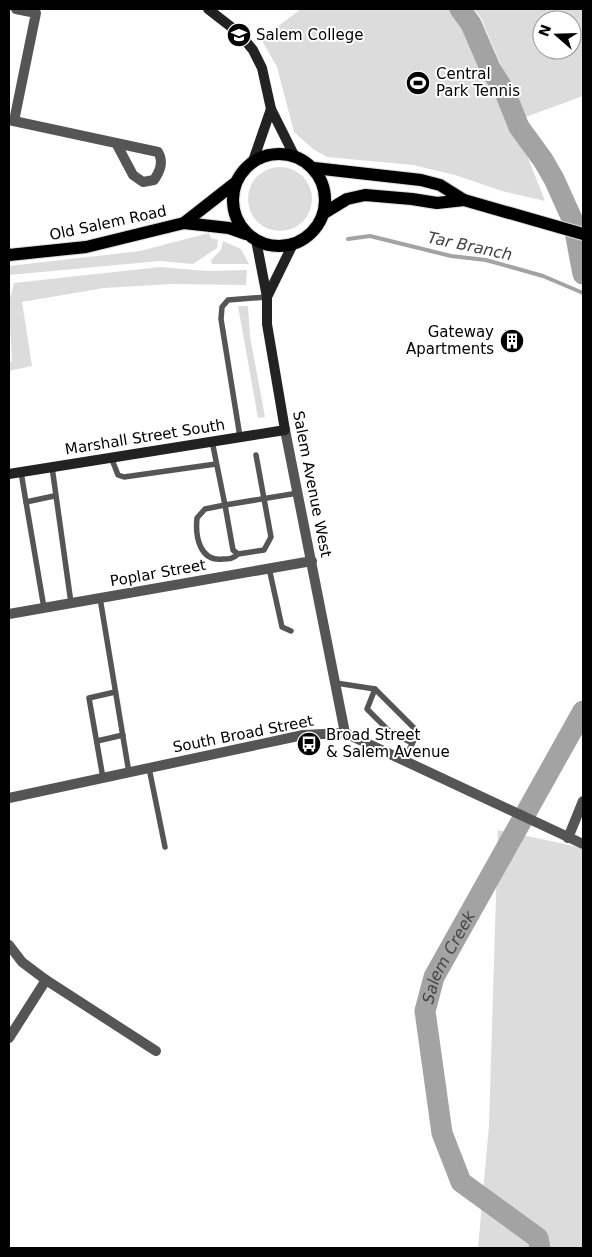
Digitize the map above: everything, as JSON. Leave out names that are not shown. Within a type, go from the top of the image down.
[{"type":"main road","points":[[208,9],[239,33],[253,50],[262,68],[271,108],[294,156]]},
{"type":"main road","points":[[253,161],[271,108]]},
{"type":"main road","points":[[314,168],[324,189],[324,213],[317,227],[306,237],[293,244],[274,246],[252,237],[239,224],[234,211],[232,197],[242,171],[253,161],[266,155],[280,153],[294,156],[314,168],[421,180],[440,185],[464,200],[583,234]]},
{"type":"main road","name":"Old Salem Road","points":[[184,223],[206,204],[236,183]]},
{"type":"main road","points":[[324,213],[347,199],[366,195],[437,203],[464,200]]},
{"type":"main road","name":"Old Salem Road","points":[[9,255],[50,253],[86,247],[184,223],[229,228],[252,237]]},
{"type":"main road","name":"Salem Avenue West","points":[[252,237],[267,297],[267,324],[285,430]]},
{"type":"main road","points":[[267,297],[293,244]]},
{"type":"main road","name":"Marshall Street South","points":[[9,474],[285,430]]},
{"type":"street","points":[[16,9],[36,13],[11,121],[116,142],[158,152],[161,158],[160,170],[154,180],[143,182],[133,176],[116,142]]},
{"type":"street","name":"Salem Avenue West","points":[[285,430],[345,733]]},
{"type":"street","name":"Poplar Street","points":[[9,614],[312,561]]},
{"type":"street","name":"South Broad Street","points":[[9,798],[303,735],[345,733],[583,844]]},
{"type":"street","points":[[568,838],[583,801]]},
{"type":"street","points":[[9,945],[22,962],[46,980],[156,1051]]},
{"type":"street","points":[[9,1038],[46,980]]},
{"type":"lane","points":[[240,437],[221,319],[222,307],[228,300],[267,297]]},
{"type":"lane","points":[[212,441],[233,550],[238,554]]},
{"type":"lane","points":[[256,455],[264,499],[271,538],[264,550],[238,554],[234,558],[211,560],[202,550],[197,524],[200,512],[224,505],[264,499],[298,493]]},
{"type":"lane","points":[[111,458],[118,475],[124,478],[216,464]]},
{"type":"lane","points":[[52,467],[54,496],[70,603]]},
{"type":"lane","points":[[21,472],[44,608]]},
{"type":"lane","points":[[26,502],[54,496]]},
{"type":"lane","points":[[269,568],[282,627],[291,630]]},
{"type":"lane","points":[[100,598],[129,773]]},
{"type":"lane","points":[[336,683],[375,689],[418,732],[404,760]]},
{"type":"lane","points":[[375,689],[367,709],[388,731],[412,743]]},
{"type":"lane","points":[[103,778],[90,698],[116,692]]},
{"type":"lane","points":[[97,741],[123,735]]},
{"type":"lane","points":[[149,768],[166,847]]},
{"type":"shaded area","points":[[301,9],[453,9],[493,90],[514,122],[545,201],[502,191],[455,175],[413,165],[327,157],[313,149],[294,132],[277,67],[261,39]]},
{"type":"shaded area","points":[[474,9],[583,9],[583,96],[523,118],[481,18]]},
{"type":"shaded area","points":[[274,167],[286,167],[303,176],[310,187],[312,199],[310,211],[303,222],[286,231],[274,231],[262,226],[253,217],[248,205],[248,193],[253,181],[262,172]]},
{"type":"shaded area","points":[[209,233],[211,238],[218,240],[217,248],[193,264],[160,261],[9,275],[9,266],[140,251]]},
{"type":"shaded area","points":[[223,241],[241,249],[249,264],[212,264],[211,260],[221,250]]},
{"type":"shaded area","points":[[160,267],[207,271],[247,270],[246,285],[172,284],[104,288],[22,302],[32,366],[9,371],[9,362],[12,361],[9,303],[14,283]]},
{"type":"shaded area","points":[[238,306],[248,306],[250,336],[265,417],[258,418]]},
{"type":"shaded area","points":[[498,830],[583,848],[583,1248],[478,1248],[489,1125]]},
{"type":"waterway","name":"Salem Creek","points":[[460,9],[471,24],[490,68],[505,92],[519,127],[554,179],[573,221],[583,274]]},
{"type":"waterway","name":"Tar Branch","points":[[348,239],[370,236],[451,256],[486,260],[543,276],[583,293]]},
{"type":"waterway","name":"Salem Creek","points":[[540,1248],[538,1238],[461,1182],[442,1133],[425,1011],[434,977],[583,711]]},
{"type":"place","name":"Salem College","points":[[239,35]]},
{"type":"place","name":"Central Park Tennis","points":[[418,83]]},
{"type":"place","name":"Gateway Apartments","points":[[512,341]]},
{"type":"place","name":"Broad Street & Salem Avenue","points":[[309,744]]}]
